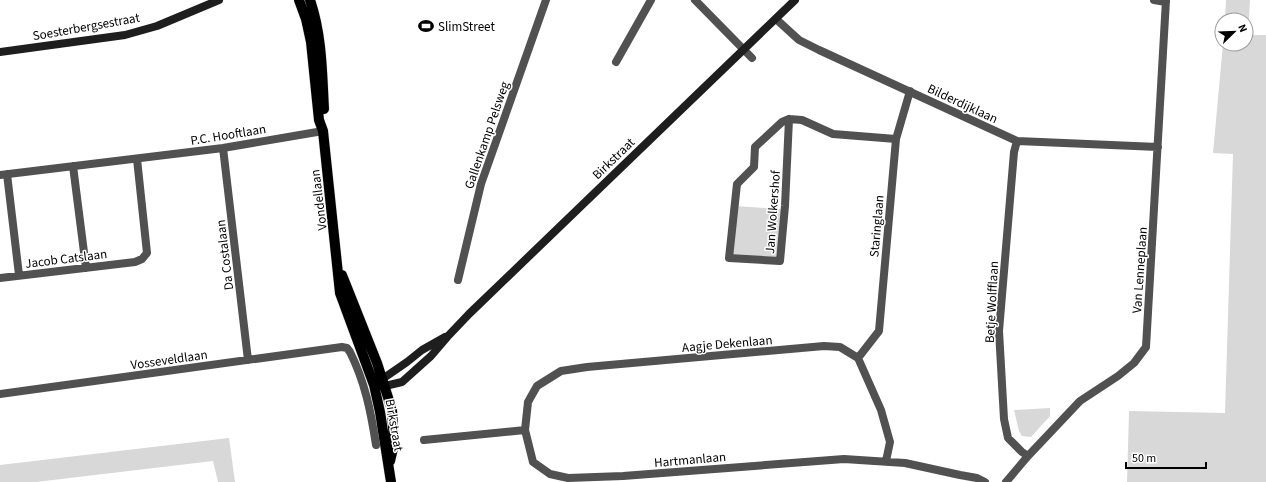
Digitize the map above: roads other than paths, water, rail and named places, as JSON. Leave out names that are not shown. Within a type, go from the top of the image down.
[{"type":"main road","name":"Soesterbergsestraat","points":[[0,52],[125,35],[157,26],[219,0]]},
{"type":"main road","name":"Vondellaan","points":[[299,0],[306,19],[311,42],[319,120],[323,131],[340,293],[374,385]]},
{"type":"main road","name":"Vondellaan","points":[[310,0],[315,16],[320,43],[325,119],[323,131]]},
{"type":"main road","name":"Birkstraat","points":[[391,482],[380,412],[374,385],[384,382],[402,382],[431,356],[449,335],[795,0]]},
{"type":"main road","name":"Vondellaan","points":[[338,266],[384,382]]},
{"type":"main road","name":"Birkstraat","points":[[384,382],[422,350],[449,335]]},
{"type":"main road","name":"Birkstraat","points":[[384,382],[392,410],[394,428],[394,444],[389,468]]},
{"type":"street","name":"Gallenkamp Pelsweg","points":[[458,280],[481,184],[546,0]]},
{"type":"street","points":[[616,62],[651,0]]},
{"type":"street","points":[[695,0],[752,58]]},
{"type":"street","points":[[1154,0],[1166,1]]},
{"type":"street","name":"Van Lenneplaan","points":[[1006,482],[1028,456],[1080,401],[1118,376],[1134,363],[1146,347],[1166,1]]},
{"type":"street","name":"Bilderdijklaan","points":[[776,19],[799,40],[1017,141],[1158,147]]},
{"type":"street","name":"Staringlaan","points":[[858,358],[879,331],[896,139],[910,91]]},
{"type":"street","points":[[789,119],[802,120],[833,134],[896,139]]},
{"type":"street","name":"Jan Wolkershof","points":[[789,119],[785,206],[780,261],[728,258],[737,184],[754,167],[756,147],[782,122],[789,119]]},
{"type":"street","name":"P.C. Hooftlaan","points":[[19,275],[4,174],[223,148],[323,131]]},
{"type":"street","name":"Betje Wolfflaan","points":[[1017,141],[1014,152],[999,332],[1004,419],[1008,438],[1028,456]]},
{"type":"street","name":"Da Costalaan","points":[[223,148],[248,360]]},
{"type":"street","name":"Jacob Catslaan","points":[[0,278],[135,262],[142,259],[147,253],[137,159]]},
{"type":"street","points":[[73,166],[86,268]]},
{"type":"street","name":"Aagje Dekenlaan","points":[[525,430],[528,402],[538,386],[561,371],[587,367],[824,346],[840,347],[858,358]]},
{"type":"street","name":"Vosseveldlaan","points":[[0,394],[342,347],[347,348],[350,352],[365,388],[372,413],[376,445]]},
{"type":"street","points":[[858,358],[881,410],[890,442],[886,461]]},
{"type":"street","points":[[424,440],[525,430]]},
{"type":"street","name":"Hartmanlaan","points":[[525,430],[533,462],[550,474],[568,478],[623,476],[844,459],[905,463],[977,478],[985,482]]},
{"type":"place","name":"SlimStreet","points":[[426,26]]}]
